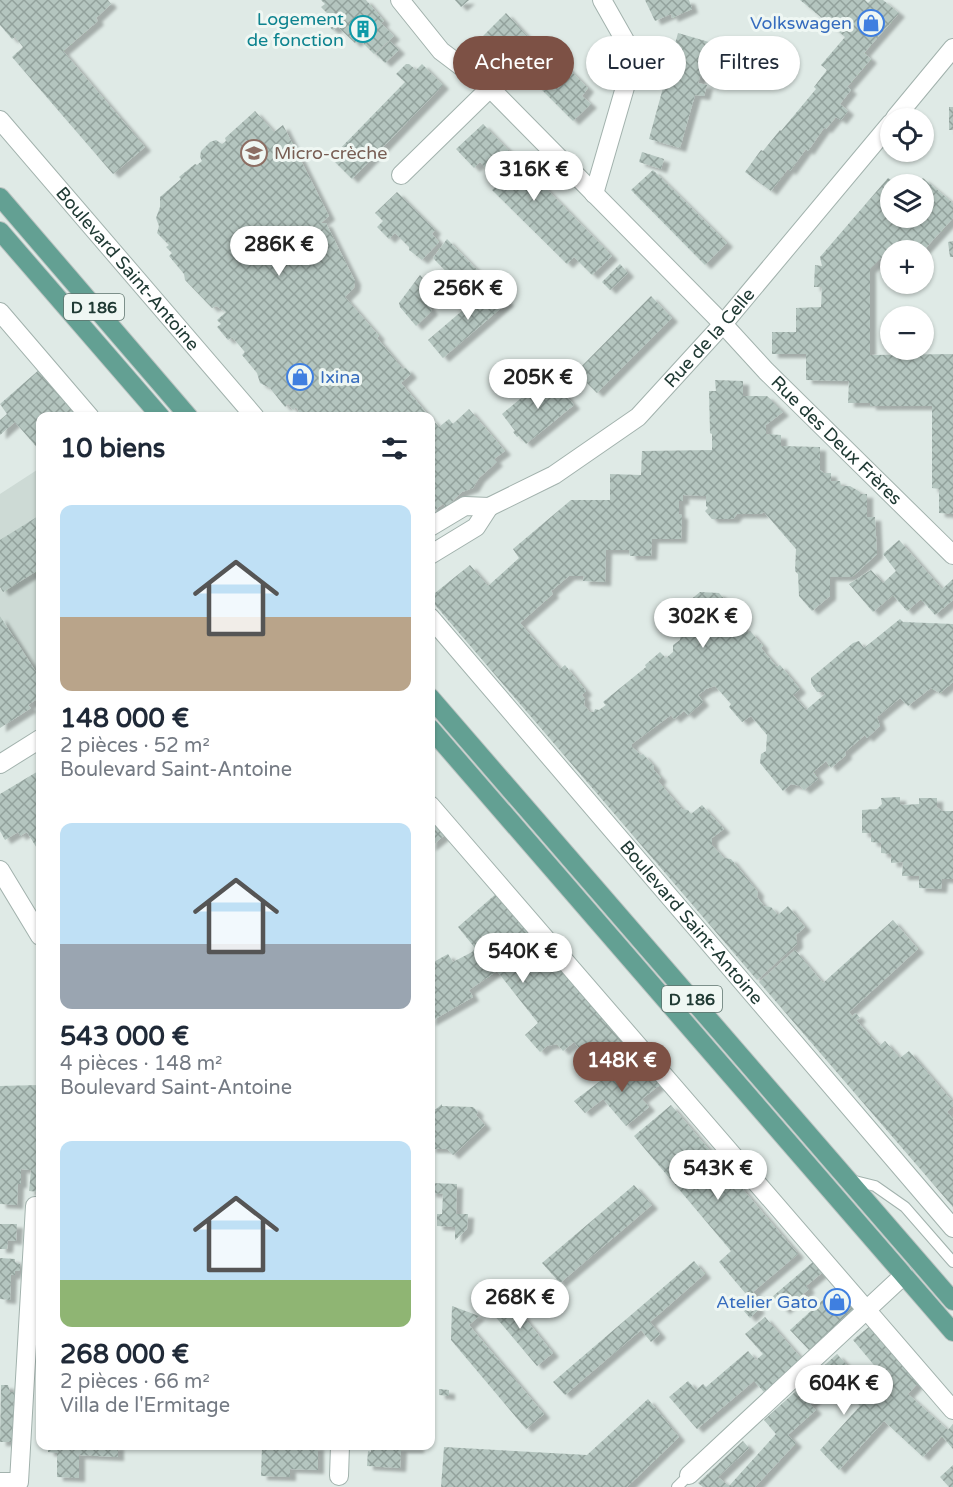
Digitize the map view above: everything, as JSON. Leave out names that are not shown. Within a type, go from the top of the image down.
[{"type":"main road","name":"D 186","points":[[0,197],[185,412]]},
{"type":"main road","name":"D 186","points":[[0,231],[158,412]]},
{"type":"main road","name":"D 186","points":[[435,703],[953,1301]]},
{"type":"main road","name":"D 186","points":[[435,734],[953,1332]]},
{"type":"street","name":"Rue des Deux Frères","points":[[400,0],[441,51],[453,60]]},
{"type":"street","points":[[594,194],[628,77],[628,46],[603,0]]},
{"type":"street","points":[[903,108],[953,48]]},
{"type":"street","points":[[401,175],[488,90]]},
{"type":"street","name":"Rue des Deux Frères","points":[[492,90],[723,324],[766,371],[953,555]]},
{"type":"street","name":"Boulevard Saint-Antoine","points":[[0,120],[251,412]]},
{"type":"street","name":"Rue de la Celle","points":[[435,524],[465,506],[489,507],[554,475],[638,417],[723,324],[880,136]]},
{"type":"street","points":[[0,312],[86,412]]},
{"type":"street","name":"Rue de la Celle","points":[[435,552],[476,527],[489,507]]},
{"type":"street","name":"Boulevard Saint-Antoine","points":[[435,623],[953,1228]]},
{"type":"street","points":[[0,764],[36,742]]},
{"type":"street","points":[[435,811],[953,1410]]},
{"type":"street","points":[[0,870],[36,929]]},
{"type":"street","points":[[0,1482],[19,1482],[34,1334],[35,1206]]},
{"type":"street","points":[[683,1481],[904,1275]]},
{"type":"street","points":[[339,1476],[340,1450]]},
{"type":"lane","points":[[847,1179],[875,1186],[905,1207],[953,1262]]},
{"type":"shaded area","points":[[36,471],[36,672],[0,616],[0,494]]},
{"type":"building","points":[[0,0],[108,0],[111,4],[96,18],[98,21],[63,51],[145,147],[113,174],[12,57],[23,47],[15,37],[12,39],[0,25]]},
{"type":"building","name":"Logement de fonction","points":[[321,0],[366,0],[384,21],[381,23],[394,36],[374,54],[359,39],[355,43],[338,27],[333,30],[326,24],[332,18],[321,7],[325,4]]},
{"type":"building","points":[[455,0],[469,0],[461,7]]},
{"type":"building","points":[[645,0],[689,0],[692,9],[672,18],[671,14],[655,21]]},
{"type":"building","points":[[800,0],[865,0],[868,3],[871,0],[883,0],[899,13],[864,53],[871,59],[847,87],[851,90],[840,104],[848,111],[841,120],[836,117],[826,129],[824,128],[808,151],[806,149],[771,191],[745,172],[761,150],[763,151],[816,89],[814,87],[827,70],[821,65],[845,37]]},
{"type":"building","points":[[506,13],[527,36],[483,36]]},
{"type":"building","points":[[678,33],[698,39],[698,90],[706,90],[704,96],[695,95],[680,148],[649,139],[662,90],[686,90],[686,36],[677,36]]},
{"type":"building","points":[[390,41],[399,50],[385,63],[376,54]]},
{"type":"building","points":[[406,64],[416,70],[422,64],[443,85],[352,179],[331,158],[405,82],[396,74]]},
{"type":"building","points":[[574,74],[586,86],[586,90],[582,96],[591,104],[573,121],[542,90],[574,90]]},
{"type":"building","points":[[949,107],[953,107],[953,130],[949,130]]},
{"type":"building","points":[[255,111],[274,132],[283,125],[329,216],[321,223],[326,223],[355,281],[354,288],[345,297],[379,336],[377,338],[403,369],[406,368],[411,374],[401,383],[426,412],[298,412],[296,407],[293,410],[288,404],[285,407],[270,388],[260,383],[257,373],[242,355],[245,352],[232,337],[228,340],[217,327],[221,324],[217,320],[226,312],[216,306],[212,308],[185,280],[184,274],[169,256],[172,253],[166,247],[169,245],[157,233],[159,226],[156,218],[160,207],[160,197],[181,179],[179,177],[202,161],[201,151],[210,142],[216,140],[222,144],[226,141],[225,138]]},
{"type":"building","points":[[483,124],[612,256],[592,275],[574,257],[567,264],[492,190],[500,183],[480,162],[474,168],[456,149]]},
{"type":"building","points":[[642,152],[664,159],[661,169],[639,162]]},
{"type":"building","points":[[653,170],[727,243],[705,265],[631,190]]},
{"type":"building","points":[[880,187],[880,228],[934,228],[934,187],[953,203],[953,218],[933,240],[880,240],[880,259],[870,269],[870,355],[880,355],[880,360],[934,360],[934,354],[953,354],[953,514],[939,513],[939,489],[932,488],[932,406],[870,406],[870,403],[848,403],[849,381],[806,380],[806,354],[772,354],[772,332],[796,332],[796,308],[821,307],[822,287],[814,287],[815,265],[822,266],[820,257]]},
{"type":"building","points":[[397,192],[435,230],[432,234],[439,242],[422,260],[409,250],[409,247],[395,233],[389,239],[377,227],[383,221],[375,213]]},
{"type":"building","points":[[447,239],[487,280],[470,296],[433,258]]},
{"type":"building","points":[[953,241],[953,257],[950,257],[948,242]]},
{"type":"building","points":[[620,264],[628,273],[610,290],[602,282]]},
{"type":"building","points":[[420,275],[437,294],[427,303],[432,311],[416,326],[399,303]]},
{"type":"building","points":[[492,285],[508,302],[443,358],[428,340]]},
{"type":"building","points":[[651,296],[672,318],[597,393],[576,372]]},
{"type":"building","points":[[40,369],[77,412],[36,412],[36,446],[15,422],[0,435],[0,420],[7,414],[0,404]]},
{"type":"building","points":[[549,375],[574,405],[526,444],[513,432],[515,431],[502,414]]},
{"type":"building","points":[[715,380],[743,381],[743,396],[767,396],[783,412],[766,425],[766,434],[781,435],[781,446],[820,447],[820,470],[824,473],[831,473],[831,481],[840,481],[841,486],[850,486],[860,494],[867,494],[867,517],[875,517],[877,554],[852,577],[830,577],[830,596],[812,611],[799,596],[798,574],[795,571],[796,549],[764,512],[737,514],[733,519],[712,519],[705,511],[708,508],[706,496],[683,495],[683,501],[679,501],[679,514],[682,515],[681,539],[652,539],[651,556],[630,556],[629,550],[606,550],[605,582],[583,581],[584,576],[569,576],[551,591],[553,594],[520,623],[560,669],[565,665],[586,691],[582,695],[585,699],[584,705],[590,712],[606,705],[603,702],[646,667],[645,665],[660,652],[666,658],[673,652],[673,645],[680,640],[681,633],[672,623],[673,614],[700,592],[719,593],[732,608],[729,611],[763,646],[761,648],[777,667],[780,665],[800,689],[793,695],[806,710],[825,694],[817,692],[811,683],[811,678],[853,643],[859,641],[864,648],[900,619],[903,622],[953,624],[953,682],[940,693],[931,688],[908,706],[900,698],[877,717],[880,726],[867,738],[865,735],[831,768],[826,761],[813,772],[818,779],[804,790],[800,786],[791,784],[783,791],[760,763],[761,754],[766,751],[767,735],[751,716],[742,722],[729,707],[731,704],[715,686],[698,695],[703,702],[688,715],[684,711],[674,719],[671,715],[632,744],[632,747],[641,755],[643,754],[654,766],[654,770],[661,778],[658,781],[682,809],[688,810],[691,814],[702,805],[724,829],[712,838],[712,845],[724,858],[731,859],[758,892],[757,897],[764,906],[771,907],[778,915],[788,906],[805,927],[796,935],[797,944],[757,980],[435,605],[435,593],[470,565],[488,586],[519,558],[513,549],[571,500],[610,500],[610,474],[641,475],[642,451],[712,450],[709,391],[716,391]]},
{"type":"building","points":[[469,409],[505,451],[494,459],[497,462],[479,478],[473,488],[462,492],[446,507],[443,504],[435,510],[435,423],[439,427],[449,419],[453,424]]},
{"type":"building","points":[[36,518],[36,571],[3,592],[0,587],[0,540]]},
{"type":"building","points":[[899,540],[942,589],[953,579],[953,600],[935,615],[921,599],[907,611],[893,595],[873,612],[849,584],[871,570],[883,583],[896,571],[883,554]]},
{"type":"building","points":[[0,616],[36,672],[36,700],[28,705],[31,708],[0,728]]},
{"type":"building","points":[[36,772],[36,847],[27,832],[20,836],[18,832],[5,840],[0,831],[0,794]]},
{"type":"building","points":[[900,797],[900,804],[903,805],[919,804],[919,798],[937,798],[937,807],[942,811],[953,811],[953,879],[942,879],[941,889],[919,888],[919,876],[902,876],[903,862],[891,863],[891,854],[881,853],[881,843],[871,842],[871,833],[862,833],[862,810],[877,809],[882,804],[881,798]]},
{"type":"building","points":[[435,822],[446,834],[435,843]]},
{"type":"building","points":[[497,893],[626,1043],[596,1068],[574,1042],[563,1051],[557,1044],[547,1046],[540,1052],[525,1035],[538,1023],[497,971],[469,990],[473,997],[435,1019],[435,961],[448,954],[453,962],[475,948],[458,927]]},
{"type":"building","points":[[893,920],[918,949],[849,1012],[852,1016],[856,1013],[860,1018],[856,1020],[879,1046],[885,1041],[900,1058],[909,1051],[953,1102],[953,1106],[947,1112],[953,1119],[953,1207],[759,982],[795,950],[823,983]]},
{"type":"building","points":[[642,1062],[661,1084],[642,1099],[649,1107],[626,1126],[603,1099],[585,1113],[574,1101],[616,1069],[623,1077]]},
{"type":"building","points":[[36,1085],[36,1192],[29,1191],[31,1170],[21,1169],[17,1205],[0,1204],[0,1086]]},
{"type":"building","points":[[442,1104],[442,1106],[473,1107],[478,1112],[476,1115],[485,1125],[453,1155],[447,1149],[435,1149],[436,1109]]},
{"type":"building","points":[[671,1105],[798,1254],[753,1292],[756,1295],[751,1300],[719,1262],[731,1251],[634,1136]]},
{"type":"building","points":[[435,1183],[457,1184],[456,1214],[468,1214],[467,1229],[455,1240],[455,1227],[437,1226],[437,1214],[442,1214],[443,1194],[435,1193]]},
{"type":"building","points":[[634,1185],[652,1205],[560,1283],[542,1263]]},
{"type":"building","points":[[0,1224],[17,1224],[16,1241],[8,1240],[7,1249],[0,1249]]},
{"type":"building","points":[[0,1258],[15,1259],[15,1262],[20,1264],[20,1270],[15,1271],[15,1275],[11,1275],[10,1300],[0,1299]]},
{"type":"building","points":[[694,1261],[705,1274],[650,1322],[660,1334],[651,1342],[641,1330],[565,1395],[553,1382]]},
{"type":"building","points":[[814,1261],[823,1272],[806,1286],[809,1289],[784,1310],[772,1297]]},
{"type":"building","points":[[837,1287],[854,1308],[809,1350],[790,1330]]},
{"type":"building","points":[[505,1294],[553,1353],[537,1366],[488,1308]]},
{"type":"building","points":[[752,1302],[759,1309],[750,1318],[743,1310]]},
{"type":"building","points":[[452,1306],[479,1316],[469,1325],[544,1414],[526,1429],[451,1340]]},
{"type":"building","points":[[765,1317],[801,1358],[764,1392],[754,1381],[697,1429],[669,1397],[688,1381],[696,1390],[703,1384],[706,1387],[748,1351],[756,1360],[763,1354],[745,1334]]},
{"type":"building","points":[[870,1326],[918,1383],[908,1394],[948,1430],[953,1424],[953,1449],[942,1436],[923,1457],[884,1421],[839,1470],[820,1450],[860,1406],[832,1376],[828,1380],[831,1384],[810,1404],[816,1410],[788,1435],[796,1443],[755,1487],[703,1487],[698,1483],[743,1441],[749,1448],[718,1477],[729,1486],[776,1434],[764,1420],[837,1354],[877,1398],[890,1384],[853,1340]]},
{"type":"building","points":[[1,1385],[8,1385],[10,1392],[14,1392],[12,1442],[0,1442]]},
{"type":"building","points":[[439,1389],[449,1390],[449,1396],[439,1395]]},
{"type":"building","points":[[648,1399],[679,1437],[627,1487],[441,1487],[444,1447],[587,1455]]},
{"type":"building","points":[[48,1450],[118,1450],[118,1457],[79,1455],[79,1478],[57,1477],[57,1453],[48,1452]]},
{"type":"building","points":[[262,1450],[318,1450],[318,1470],[290,1469],[290,1477],[261,1476]]},
{"type":"building","points":[[371,1450],[401,1450],[400,1468],[367,1466],[368,1451],[371,1452]]},
{"type":"building","points":[[953,1465],[953,1487],[949,1487],[940,1477]]},
{"type":"place","name":"Volkswagen","points":[[871,23]]},
{"type":"place","name":"Logement de fonction","points":[[363,29]]},
{"type":"place","name":"Micro-crèche","points":[[254,153]]},
{"type":"place","name":"Ixina","points":[[300,377]]},
{"type":"place","name":"Atelier Gato","points":[[837,1302]]}]
